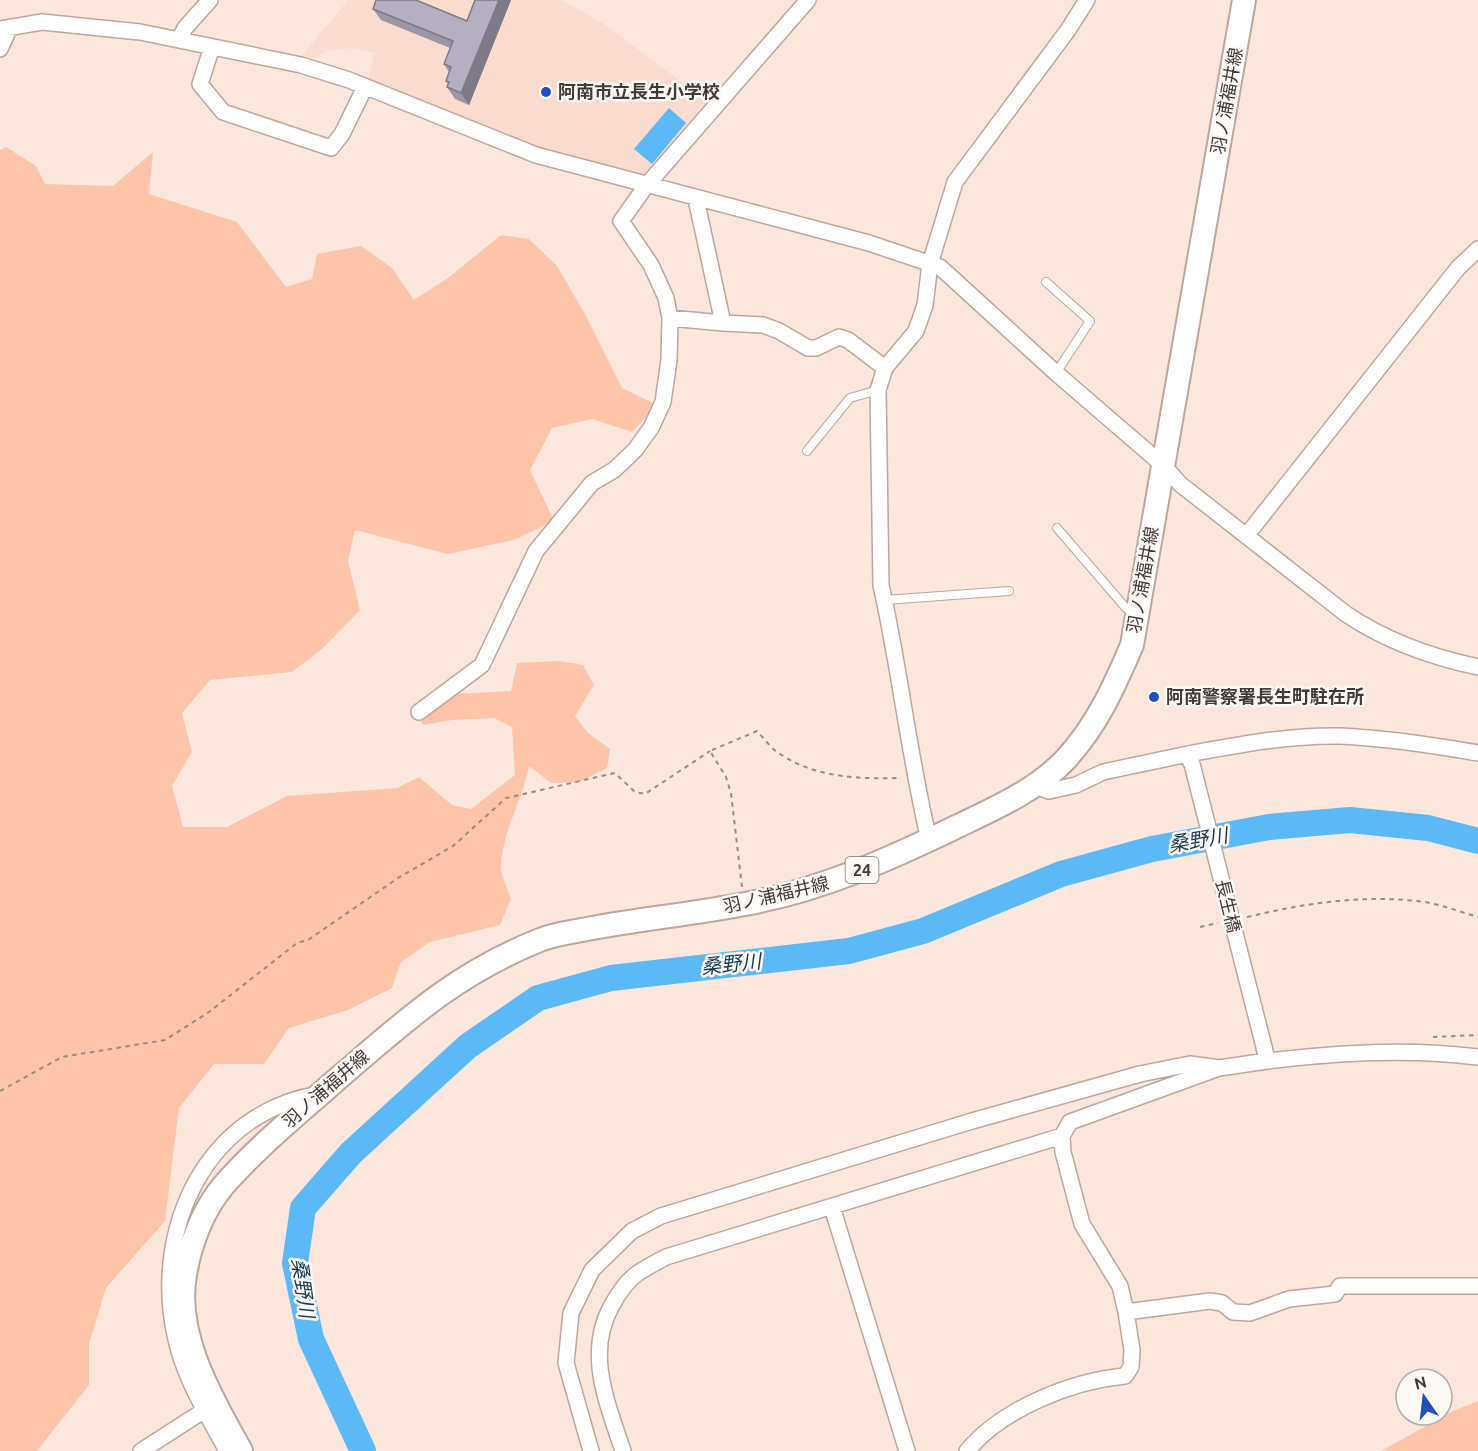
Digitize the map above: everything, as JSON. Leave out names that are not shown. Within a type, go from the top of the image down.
[{"type":"main road","name":"羽ノ浦福井線","points":[[241,1451],[210,1407],[186,1323],[184,1278],[194,1236],[221,1189],[280,1129],[426,1002],[481,966],[544,938],[616,923],[744,904],[836,882],[928,840],[1036,786],[1064,760],[1108,702],[1132,645],[1244,0]]},
{"type":"street","points":[[179,40],[185,28],[210,0]]},
{"type":"street","points":[[418,712],[482,665],[536,551],[592,483],[614,470],[635,450],[651,428],[663,402],[669,360],[670,318],[657,277],[621,220],[646,186],[808,0]]},
{"type":"street","points":[[928,840],[914,777],[889,614],[881,585],[878,390],[885,368],[916,331],[925,305],[930,264],[955,182],[1022,94],[1087,0]]},
{"type":"street","points":[[0,49],[5,28],[42,22],[140,32],[301,65],[365,87],[536,155],[646,186],[869,243],[940,267],[1056,373],[1164,466],[1180,484],[1370,630],[1404,645],[1478,667]]},
{"type":"street","points":[[212,47],[200,84],[223,112],[331,148],[342,134],[365,87]]},
{"type":"street","points":[[696,199],[723,323]]},
{"type":"street","points":[[1246,536],[1458,268],[1478,249]]},
{"type":"street","points":[[670,318],[763,325],[808,348],[816,348],[839,337],[848,340],[885,368]]},
{"type":"street","points":[[1036,786],[1049,791],[1076,785],[1103,772],[1190,759],[1256,742],[1338,736],[1410,741],[1478,753]]},
{"type":"street","name":"長生橋","points":[[1190,759],[1265,1054]]},
{"type":"street","points":[[967,1451],[982,1433],[1015,1411],[1078,1384],[1125,1376],[1131,1367],[1132,1350],[1120,1286],[1082,1224],[1064,1152],[1062,1136],[1070,1122],[1219,1068],[1265,1054],[1391,1051],[1478,1057]]},
{"type":"street","points":[[591,1451],[566,1363],[571,1313],[592,1270],[632,1231],[661,1216],[972,1121],[1140,1074],[1190,1064],[1219,1068]]},
{"type":"street","points":[[623,1451],[600,1375],[598,1349],[602,1322],[616,1297],[636,1274],[666,1257],[1062,1136]]},
{"type":"street","points":[[832,1207],[907,1451]]},
{"type":"street","points":[[1126,1312],[1209,1301],[1222,1303],[1233,1312],[1250,1313],[1289,1299],[1335,1294],[1340,1286],[1478,1286]]},
{"type":"street","points":[[141,1451],[210,1407],[227,1451]]},
{"type":"lane","points":[[1046,282],[1090,321],[1056,373]]},
{"type":"lane","points":[[807,451],[850,398],[878,390]]},
{"type":"lane","points":[[1057,528],[1126,608],[1137,615]]},
{"type":"lane","points":[[885,600],[1009,591]]},
{"type":"path","points":[[0,1091],[62,1057],[165,1040],[208,1012],[297,943],[308,940],[388,885],[453,846],[506,798],[615,772],[635,792],[645,794],[710,751],[757,731],[778,753],[823,773],[867,778],[914,777]]},
{"type":"path","points":[[710,751],[726,777],[731,793],[744,904]]},
{"type":"path","points":[[1244,917],[1300,904],[1362,898],[1426,902],[1478,917]]},
{"type":"path","points":[[1200,927],[1222,922]]},
{"type":"shaded area","name":"阿南市立長生小学校","points":[[348,0],[561,0],[601,22],[710,103],[650,175],[639,180],[530,145],[368,80],[374,53],[351,48],[326,52],[307,60],[300,58]]},
{"type":"shaded area","points":[[6,147],[36,166],[45,184],[113,186],[153,152],[149,194],[237,222],[286,287],[312,279],[317,254],[361,246],[392,268],[414,300],[448,278],[501,235],[529,239],[557,266],[584,312],[622,388],[657,405],[632,432],[592,419],[552,428],[530,470],[554,521],[514,540],[448,554],[355,530],[348,561],[360,610],[322,649],[292,672],[210,680],[182,713],[192,752],[172,786],[183,827],[227,827],[287,796],[397,788],[419,777],[452,805],[471,809],[515,775],[512,727],[494,718],[452,720],[424,725],[418,718],[454,694],[511,691],[517,663],[559,661],[583,665],[594,685],[575,716],[588,733],[610,749],[607,768],[580,782],[551,783],[529,766],[502,854],[501,871],[511,899],[500,925],[430,942],[401,962],[392,988],[348,1010],[289,1028],[264,1064],[214,1064],[179,1108],[165,1221],[106,1288],[89,1344],[89,1385],[37,1451],[0,1451],[0,150]]},
{"type":"shaded area","points":[[1478,1401],[1478,1451],[1381,1451],[1424,1427],[1454,1427],[1454,1411]]},
{"type":"water","points":[[669,108],[686,123],[652,164],[634,149]]},
{"type":"building","points":[[376,0],[416,0],[467,21],[475,0],[499,0],[461,93],[447,87],[449,82],[446,81],[451,67],[444,64],[453,41],[373,9]]},
{"type":"waterway","name":"桑野川","points":[[363,1451],[311,1339],[295,1263],[303,1208],[351,1153],[468,1046],[538,998],[611,978],[849,951],[923,931],[1061,874],[1152,849],[1269,827],[1350,820],[1428,828],[1478,841]]},
{"type":"place","name":"阿南市立長生小学校","points":[[546,92]]},
{"type":"place","name":"阿南警察署長生町駐在所","points":[[1154,697]]}]
